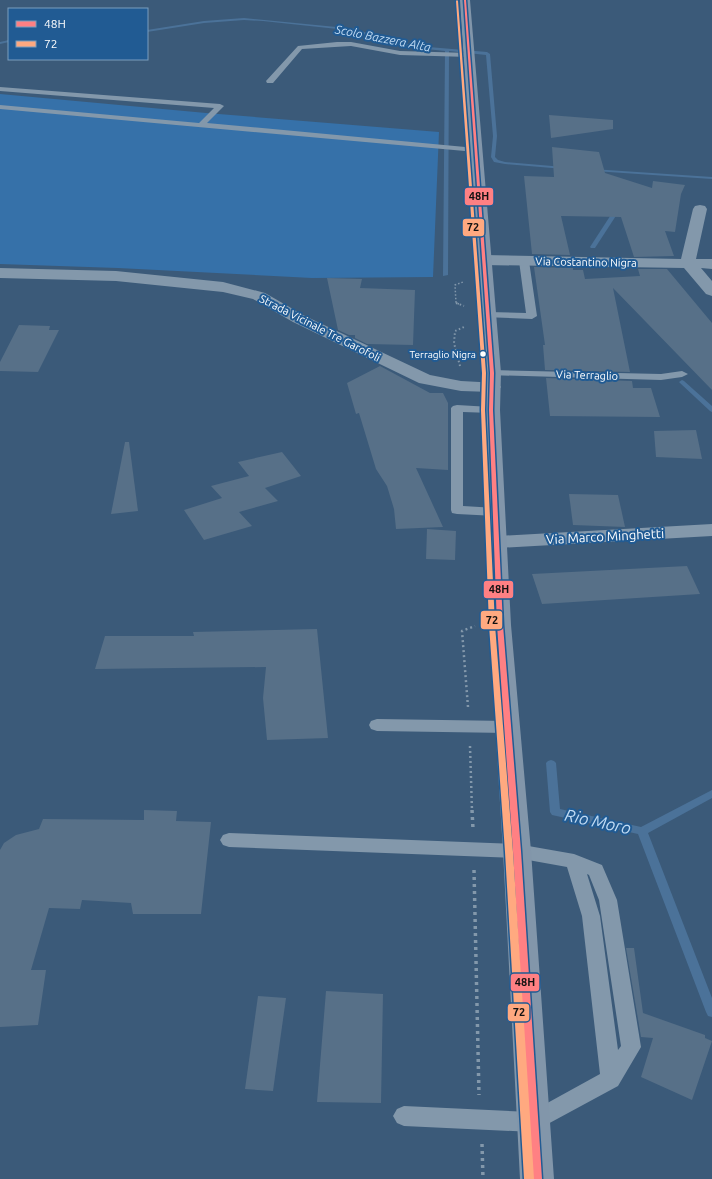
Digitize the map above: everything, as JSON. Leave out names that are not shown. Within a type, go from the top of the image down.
[{"type":"main road","points":[[465,0],[467,150],[484,260],[492,380],[500,625],[517,851],[537,1179]]},
{"type":"street","points":[[700,209],[688,263],[712,291]]},
{"type":"street","name":"Via Costantino Nigra","points":[[484,260],[712,264]]},
{"type":"street","name":"Strada Vicinale Tre Garofoli","points":[[0,272],[116,276],[223,287],[259,296],[299,319],[341,338],[425,380],[461,386],[492,380]]},
{"type":"street","name":"Via Marco Minghetti","points":[[498,542],[712,530]]},
{"type":"lane","points":[[270,81],[300,47],[351,44],[400,53],[465,53]]},
{"type":"lane","points":[[0,89],[220,106],[200,126]]},
{"type":"lane","points":[[0,107],[467,150]]},
{"type":"lane","points":[[487,315],[532,316],[524,261]]},
{"type":"lane","name":"Via Terraglio","points":[[492,380],[661,377],[682,374]]},
{"type":"lane","points":[[492,410],[457,408],[457,510],[496,512]]},
{"type":"lane","points":[[377,725],[508,727]]},
{"type":"lane","points":[[229,840],[517,851],[574,861],[596,870],[608,900],[631,1047],[611,1079],[533,1122],[480,1118],[404,1116]]},
{"type":"path","points":[[473,849],[483,1179]]},
{"type":"shaded area","points":[[0,94],[439,132],[433,277],[312,278],[118,268],[0,264]]},
{"type":"building","points":[[549,115],[613,120],[613,129],[551,138]]},
{"type":"building","points":[[552,147],[599,152],[605,173],[652,188],[653,181],[685,185],[681,194],[675,232],[665,231],[674,256],[634,257],[621,217],[561,216],[570,255],[532,254],[524,176],[554,177]]},
{"type":"building","points":[[534,267],[573,268],[573,270],[583,270],[585,279],[640,276],[638,269],[667,269],[712,323],[712,390],[613,288],[630,372],[545,370],[543,345],[545,345]]},
{"type":"building","points":[[327,278],[362,279],[360,288],[415,290],[413,345],[367,344],[355,338],[355,335],[349,335],[338,330]]},
{"type":"building","points":[[19,325],[50,326],[49,330],[59,330],[38,372],[0,371],[0,362]]},
{"type":"building","points":[[380,366],[430,393],[443,393],[448,403],[448,470],[416,468],[443,527],[396,529],[394,509],[387,486],[376,469],[359,413],[356,414],[347,383]]},
{"type":"building","points":[[546,378],[632,381],[633,388],[651,388],[660,417],[550,416]]},
{"type":"building","points":[[696,430],[702,459],[656,457],[654,431]]},
{"type":"building","points":[[125,442],[129,442],[138,511],[111,514]]},
{"type":"building","points":[[282,452],[301,476],[265,488],[278,501],[239,512],[252,526],[204,540],[184,510],[222,498],[211,486],[249,476],[238,462]]},
{"type":"building","points":[[569,494],[618,495],[625,527],[573,525]]},
{"type":"building","points":[[427,529],[456,531],[455,560],[426,559]]},
{"type":"building","points":[[687,566],[700,594],[542,604],[532,574]]},
{"type":"building","points":[[317,629],[328,738],[267,740],[263,698],[266,667],[95,669],[105,636],[194,636],[193,632]]},
{"type":"building","points":[[144,810],[177,811],[176,821],[211,822],[201,914],[133,914],[131,903],[82,900],[80,909],[49,908],[31,970],[46,970],[38,1025],[0,1027],[0,850],[4,843],[16,835],[39,829],[43,819],[144,820]]},
{"type":"building","points":[[626,948],[634,948],[643,1013],[705,1035],[705,1038],[712,1041],[692,1100],[641,1077],[653,1038],[641,1037]]},
{"type":"building","points":[[326,991],[383,994],[381,1103],[317,1102]]},
{"type":"building","points":[[258,996],[286,998],[273,1091],[245,1089]]},
{"type":"waterway","name":"Scolo Bazzera Alta","points":[[148,31],[204,22],[244,19],[263,20],[357,30],[380,40],[417,47],[486,53],[488,54],[495,136],[493,157],[496,161],[505,163],[564,168]]},
{"type":"waterway","name":"Scolo Bazzera Alta","points":[[0,43],[8,41]]},
{"type":"waterway","points":[[445,275],[447,51]]},
{"type":"waterway","name":"Scolo Bazzera Alta","points":[[594,170],[712,178]]},
{"type":"waterway","points":[[593,247],[618,208]]},
{"type":"waterway","points":[[682,382],[712,410]]},
{"type":"waterway","name":"Rio Moro","points":[[551,763],[555,812],[642,831]]},
{"type":"waterway","points":[[642,831],[712,794]]},
{"type":"waterway","points":[[642,831],[712,1012]]},
{"type":"transit line","name":"48H","points":[[465,0],[492,373],[491,410],[500,625],[517,851],[537,1179]]},
{"type":"transit line","name":"72","points":[[457,1],[484,373],[483,410],[492,625],[509,852],[529,1179]]},
{"type":"place","name":"Terraglio Nigra","points":[[483,354]]}]
